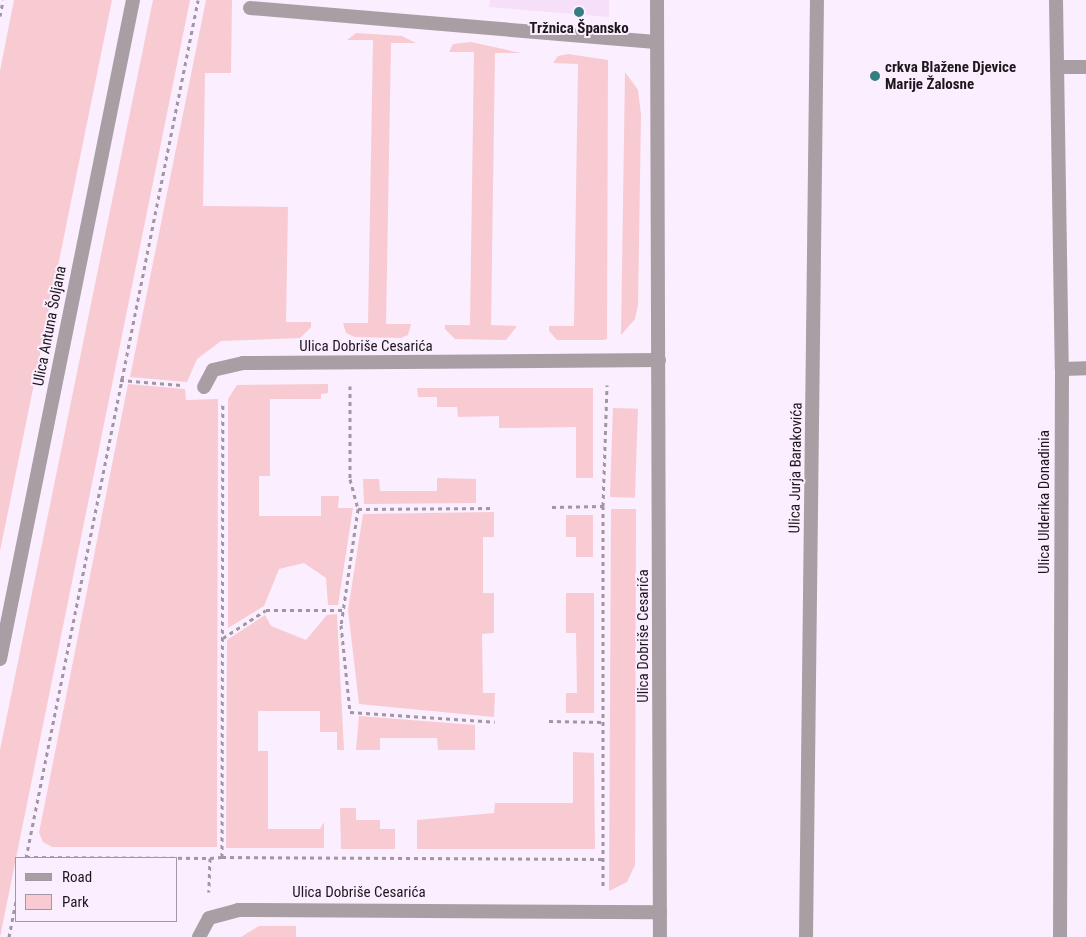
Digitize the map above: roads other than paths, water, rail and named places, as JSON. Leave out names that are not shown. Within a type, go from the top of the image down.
[{"type":"street","name":"Ulica Antuna Šoljana","points":[[0,658],[133,0]]},
{"type":"street","name":"Ulica Dobriše Cesarića","points":[[657,0],[660,937]]},
{"type":"street","name":"Ulica Jurja Barakovića","points":[[806,937],[817,0]]},
{"type":"street","name":"Ulica Ulderika Donadinia","points":[[1056,0],[1062,369],[1060,937]]},
{"type":"street","points":[[250,8],[656,42]]},
{"type":"street","points":[[1057,68],[1086,67]]},
{"type":"street","name":"Ulica Dobriše Cesarića","points":[[204,387],[209,374],[223,365],[659,360]]},
{"type":"street","points":[[1062,369],[1086,368]]},
{"type":"street","name":"Ulica Dobriše Cesarića","points":[[199,937],[209,918],[238,910],[660,912]]},
{"type":"place","name":"Tržnica Špansko","points":[[579,12]]},
{"type":"place","name":"crkva Blažene Djevice Marije Žalosne","points":[[875,76]]}]
